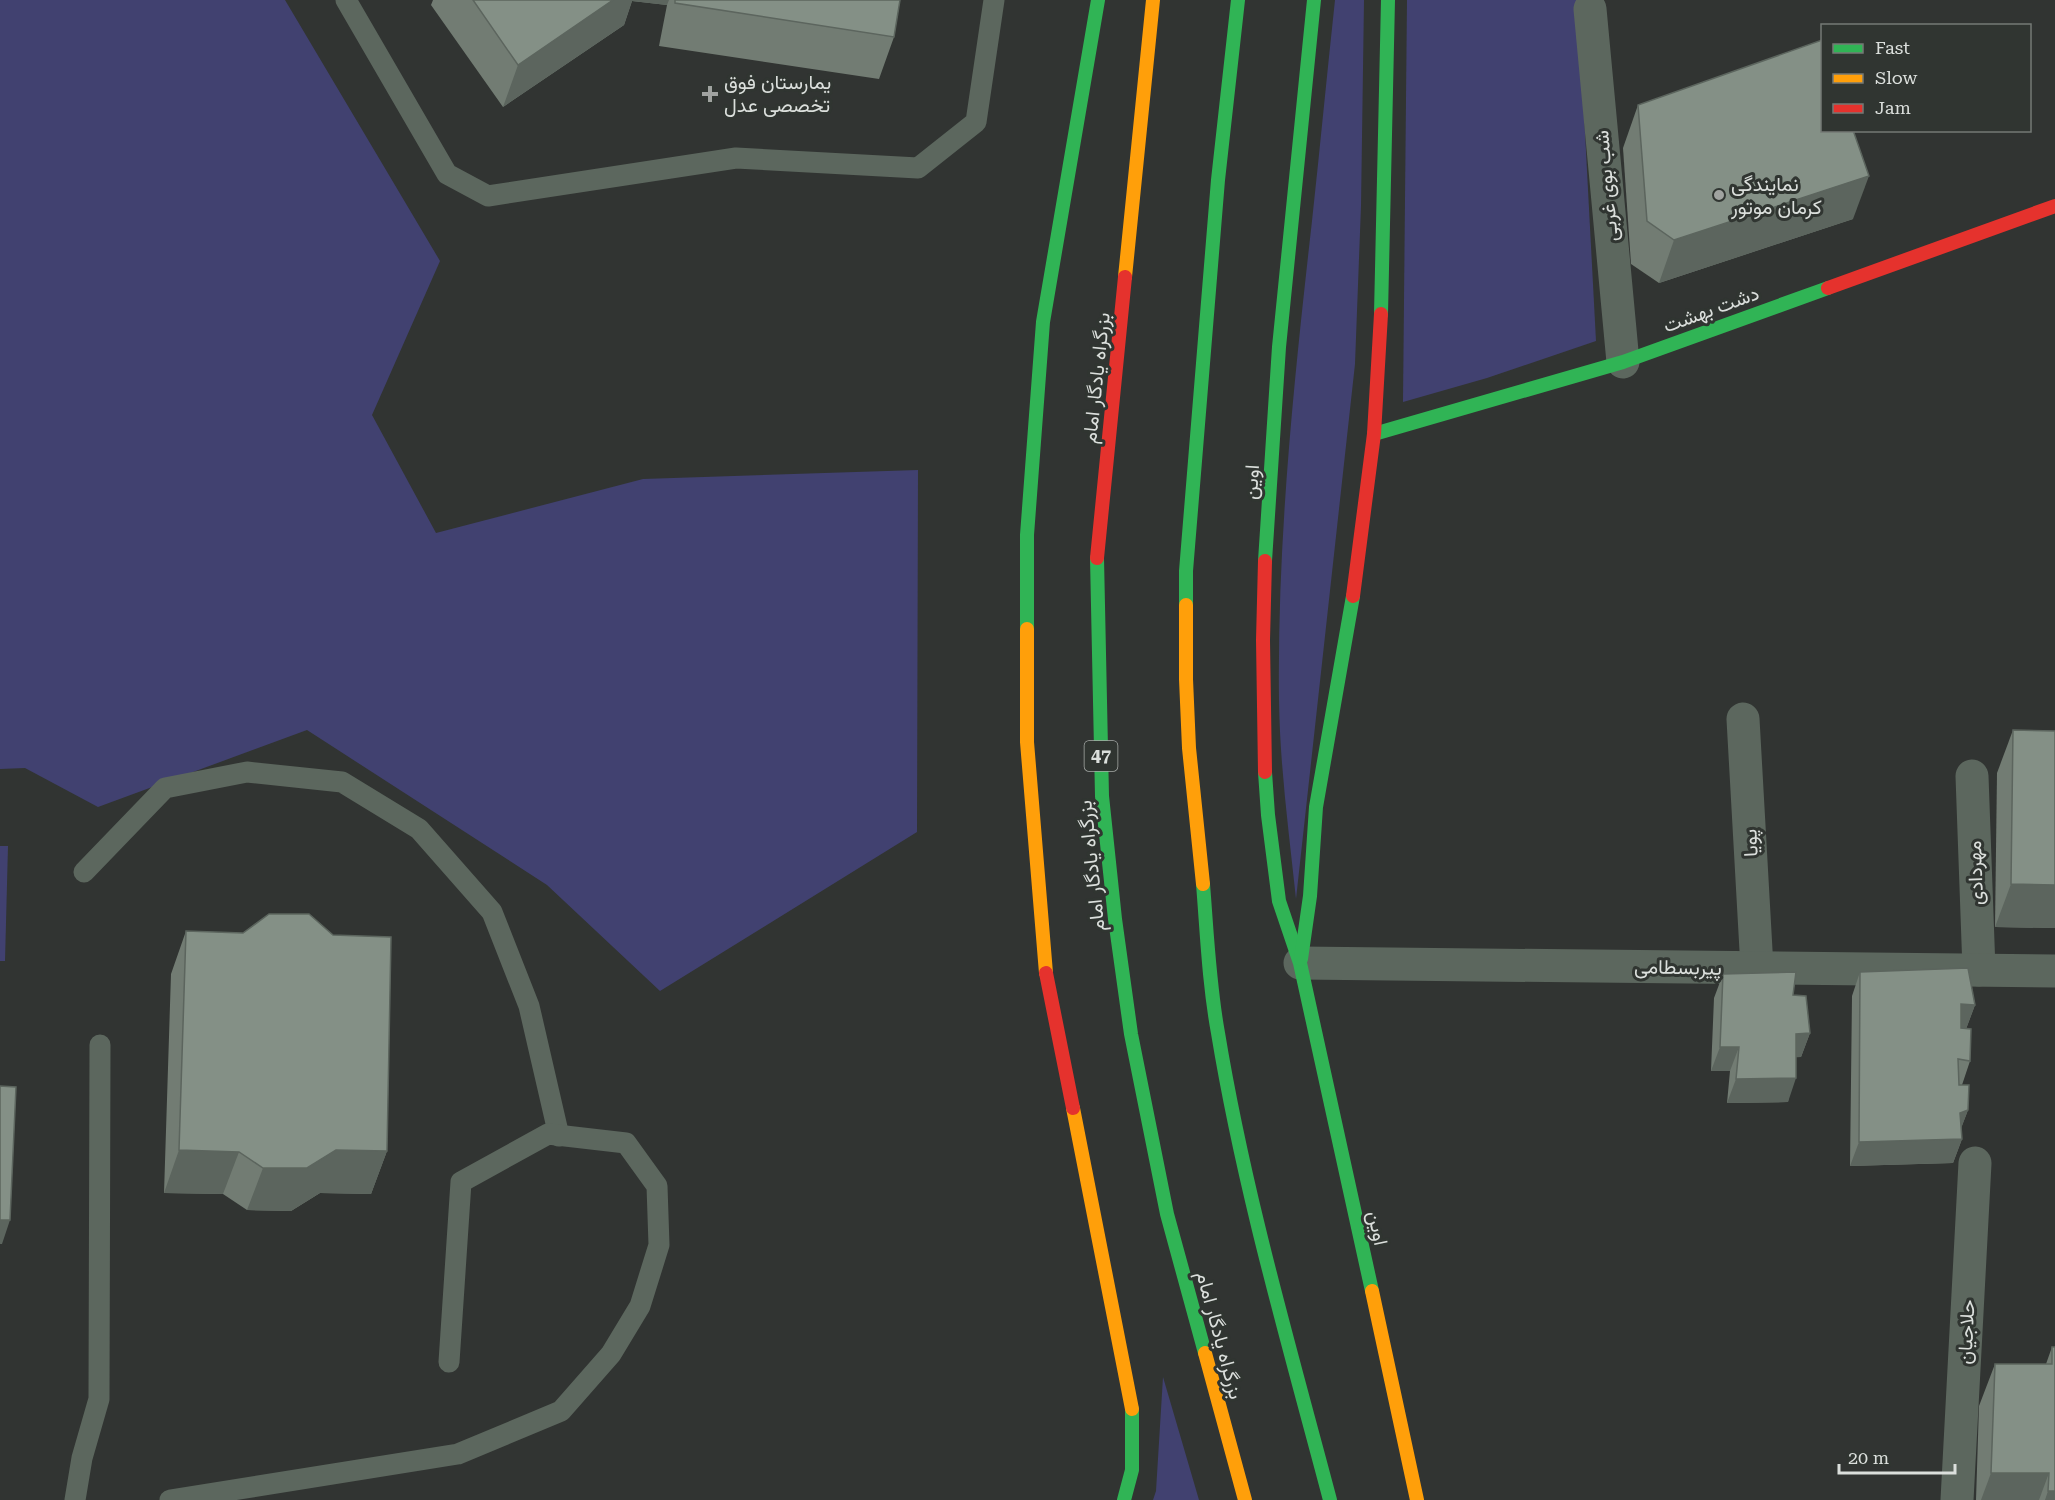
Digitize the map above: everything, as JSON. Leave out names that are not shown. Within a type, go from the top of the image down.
[{"type":"main road","points":[[1098,0],[1042,322],[1027,535],[1027,742],[1045,968],[1133,1415],[1132,1470],[1124,1500]]},
{"type":"main road","name":"بزرگراه یادگار امام","points":[[1153,0],[1097,562],[1102,796],[1115,918],[1131,1034],[1165,1203],[1245,1500]]},
{"type":"main road","points":[[1238,0],[1217,191],[1186,571],[1186,679],[1190,748],[1217,1030],[1235,1128],[1260,1235],[1330,1500]]},
{"type":"main road","name":"اوین","points":[[1314,0],[1279,347],[1265,568],[1264,762],[1279,901],[1300,963],[1417,1500]]},
{"type":"main road","name":"اوین","points":[[1300,963],[1310,896],[1316,807],[1356,579],[1374,434],[1382,329],[1388,0]]},
{"type":"main road","name":"دشت بهشت","points":[[1374,434],[1623,362],[2055,206]]},
{"type":"street","name":"شب بوی غربی","points":[[1590,9],[1623,362]]},
{"type":"street","name":"پویا","points":[[1743,719],[1757,968]]},
{"type":"street","name":"مهردادی","points":[[1972,776],[1979,970]]},
{"type":"street","name":"پیربسطامی","points":[[1300,963],[2055,971]]},
{"type":"street","name":"حلاجیان","points":[[1957,1500],[1974,1163]]},
{"type":"lane","points":[[346,0],[447,174],[488,196],[736,158],[918,168],[976,122],[994,0]]},
{"type":"lane","points":[[84,872],[165,788],[247,772],[342,782],[419,829],[492,912],[529,1006],[559,1136]]},
{"type":"lane","points":[[75,1500],[82,1458],[99,1399],[100,1044]]},
{"type":"lane","points":[[170,1500],[458,1454],[561,1411],[610,1354],[640,1306],[659,1245],[657,1186],[626,1143],[548,1134],[461,1182],[449,1362]]},
{"type":"shaded area","points":[[0,0],[285,0],[440,261],[372,415],[436,533],[643,479],[918,470],[917,832],[660,991],[547,885],[307,730],[98,807],[25,768],[0,769]]},
{"type":"shaded area","points":[[1335,0],[1364,0],[1361,206],[1355,364],[1296,899],[1281,750],[1279,641],[1281,580],[1293,400]]},
{"type":"shaded area","points":[[1407,0],[1578,0],[1596,341],[1487,378],[1403,402]]},
{"type":"shaded area","points":[[0,846],[8,846],[5,961],[0,961]]},
{"type":"shaded area","points":[[1163,1377],[1199,1500],[1153,1500],[1156,1491]]},
{"type":"building","points":[[473,0],[613,0],[518,65]]},
{"type":"building","points":[[675,0],[900,0],[894,37],[675,3]]},
{"type":"building","points":[[1821,40],[1821,132],[1854,132],[1869,176],[1674,240],[1647,221],[1638,105]]},
{"type":"building","points":[[2013,730],[2055,731],[2055,885],[2011,884]]},
{"type":"building","points":[[269,914],[309,914],[333,935],[391,937],[387,1151],[336,1150],[307,1168],[263,1168],[239,1152],[179,1150],[186,931],[243,933]]},
{"type":"building","points":[[1968,968],[1975,1005],[1961,1004],[1961,1028],[1971,1029],[1970,1061],[1958,1059],[1959,1085],[1969,1085],[1968,1110],[1960,1113],[1962,1139],[1859,1142],[1860,972]]},
{"type":"building","points":[[1796,972],[1793,995],[1806,996],[1810,1033],[1796,1034],[1796,1078],[1736,1079],[1739,1047],[1720,1047],[1723,974]]},
{"type":"building","points":[[0,1086],[16,1087],[10,1220],[0,1220]]},
{"type":"building","points":[[2052,1347],[2055,1347],[2055,1491],[2048,1491],[2049,1473],[1991,1473],[1995,1364],[2052,1364]]},
{"type":"traffic: fast","points":[[1027,629],[1027,535],[1043,322],[1098,0]]},
{"type":"traffic: fast","points":[[1186,605],[1186,571],[1218,180],[1238,0]]},
{"type":"traffic: fast","points":[[1265,561],[1279,347],[1314,0]]},
{"type":"traffic: fast","points":[[1381,314],[1388,0]]},
{"type":"traffic: fast","points":[[1374,434],[1623,362],[1828,288]]},
{"type":"traffic: fast","points":[[1097,558],[1102,796],[1115,919],[1131,1034],[1167,1214],[1205,1353]]},
{"type":"traffic: fast","points":[[1301,959],[1310,896],[1316,807],[1353,596]]},
{"type":"traffic: fast","points":[[1265,772],[1279,901],[1300,963],[1372,1291]]},
{"type":"traffic: fast","points":[[1203,884],[1215,1015],[1241,1151],[1268,1268],[1330,1500]]},
{"type":"traffic: fast","points":[[1124,1500],[1132,1470],[1132,1409]]},
{"type":"traffic: slow","points":[[1125,277],[1153,0]]},
{"type":"traffic: slow","points":[[1186,605],[1189,748],[1203,884]]},
{"type":"traffic: slow","points":[[1027,629],[1027,742],[1046,973]]},
{"type":"traffic: slow","points":[[1073,1108],[1132,1409]]},
{"type":"traffic: slow","points":[[1372,1291],[1417,1500]]},
{"type":"traffic: slow","points":[[1205,1353],[1245,1500]]},
{"type":"traffic: jam","points":[[1828,288],[2055,206]]},
{"type":"traffic: jam","points":[[1097,558],[1125,277]]},
{"type":"traffic: jam","points":[[1353,596],[1374,434],[1381,314]]},
{"type":"traffic: jam","points":[[1265,561],[1263,640],[1265,772]]},
{"type":"traffic: jam","points":[[1046,973],[1073,1108]]},
{"type":"place","name":"یمارستان فوق تخصصی عدل","points":[[710,94]]},
{"type":"place","name":"نمایندگی کرمان موتور","points":[[1719,195]]}]
